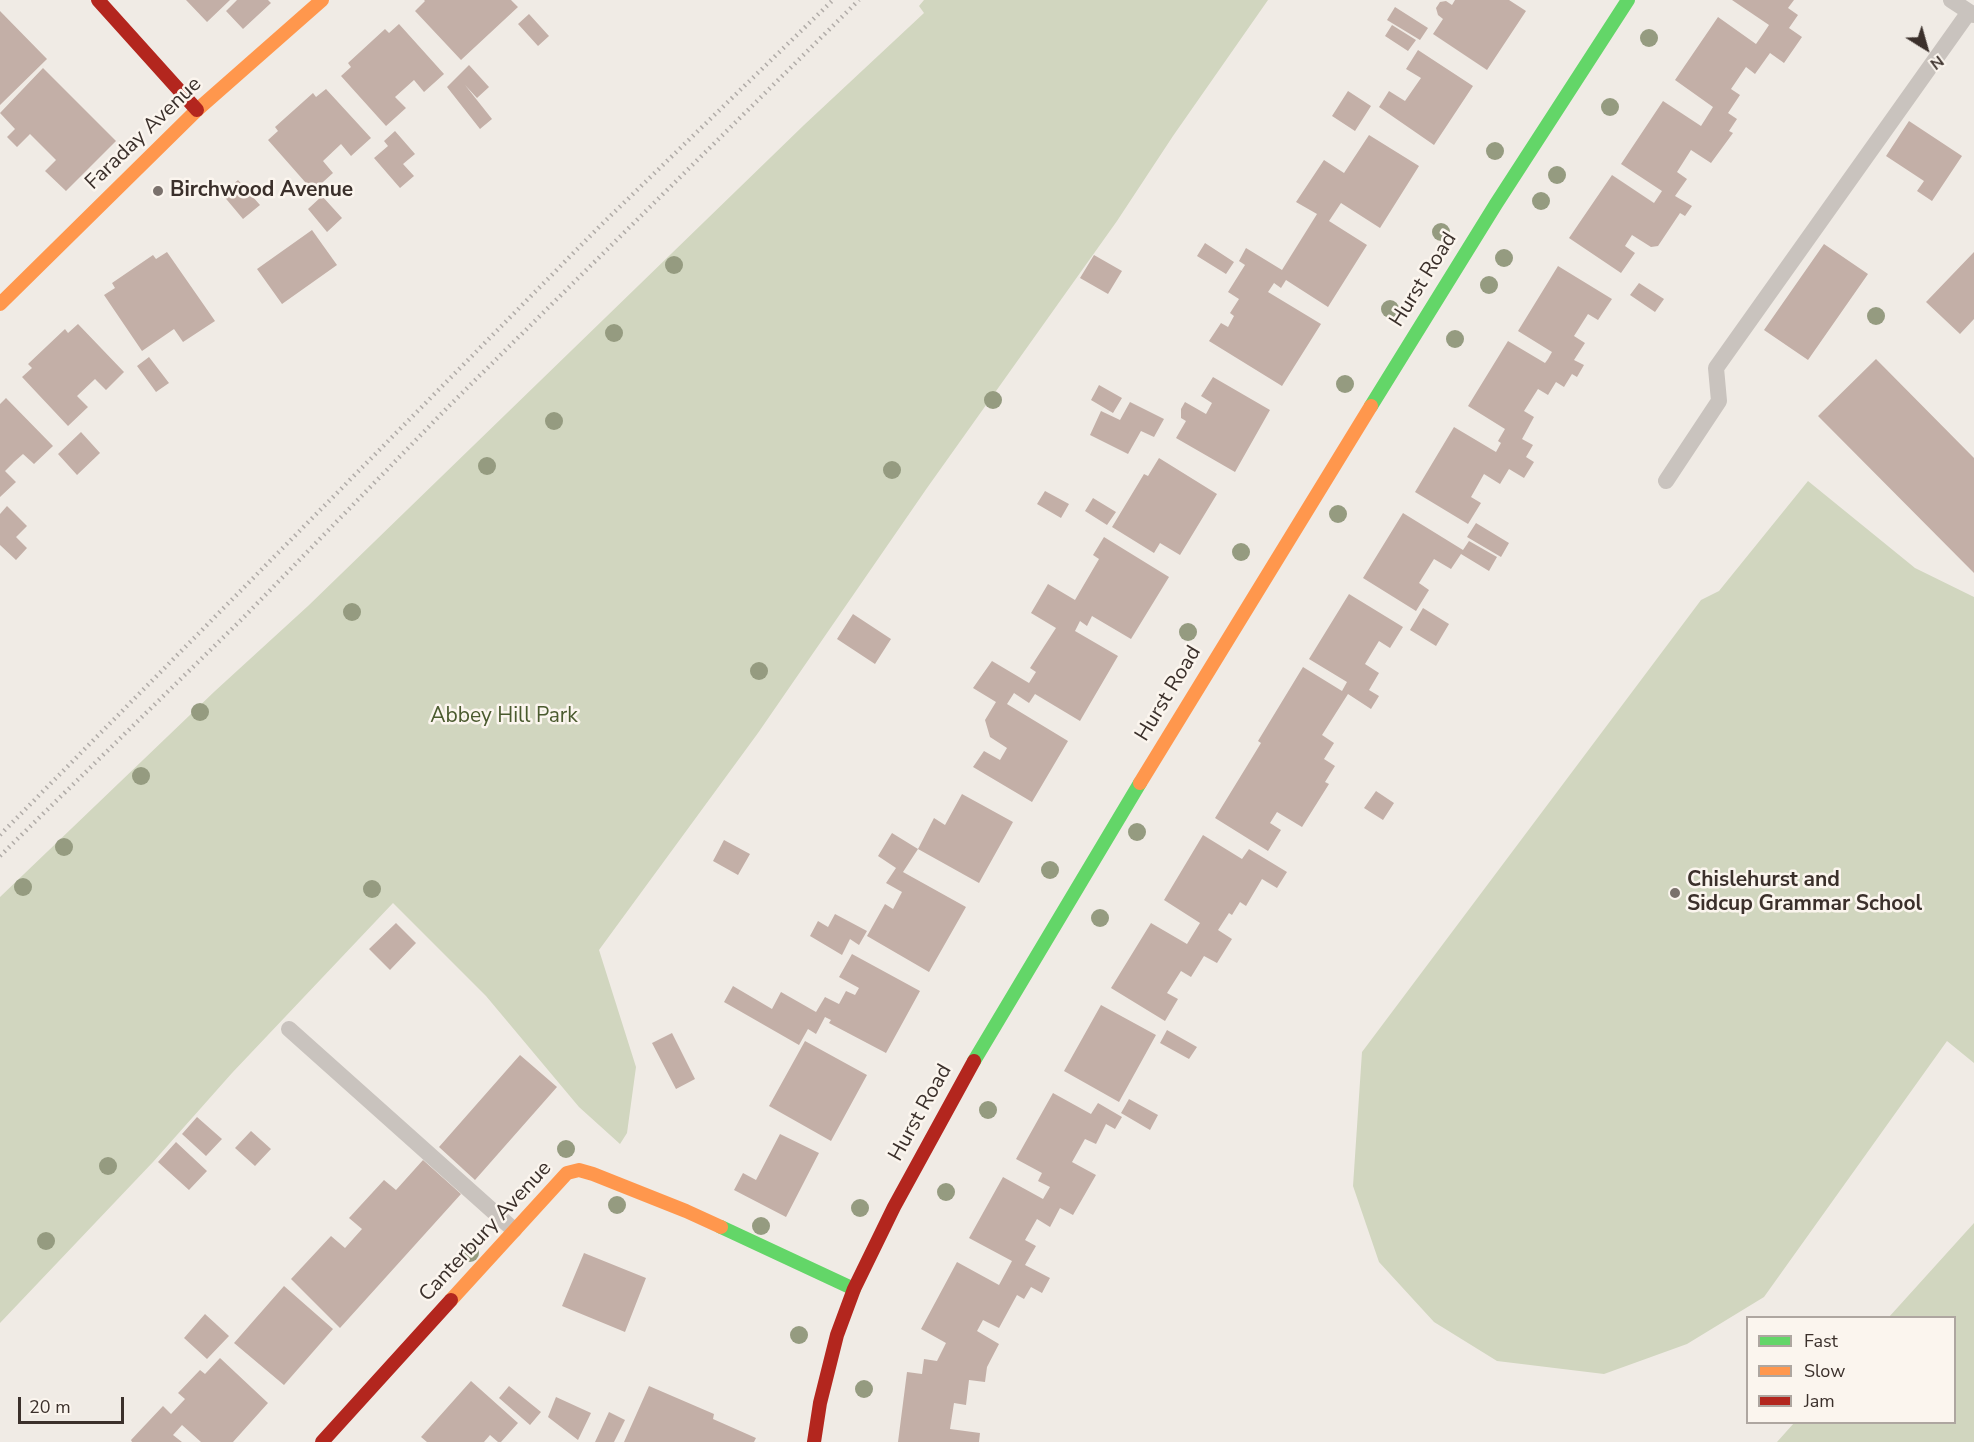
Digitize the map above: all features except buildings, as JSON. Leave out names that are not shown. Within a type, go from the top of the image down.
[{"type":"main road","points":[[98,0],[197,110]]},
{"type":"main road","name":"Faraday Avenue","points":[[0,304],[197,110],[322,0]]},
{"type":"main road","name":"Hurst Road","points":[[814,1442],[820,1403],[837,1335],[854,1289],[894,1207],[968,1072],[1130,799],[1496,204],[1628,0]]},
{"type":"main road","name":"Canterbury Avenue","points":[[322,1442],[567,1173],[579,1170],[686,1211],[854,1289]]},
{"type":"lane","points":[[1666,481],[1719,401],[1716,368],[1972,14],[1951,0]]},
{"type":"lane","points":[[289,1029],[514,1230]]},
{"type":"green space","name":"Abbey Hill Park","points":[[924,0],[1268,0],[1117,221],[927,488],[758,733],[599,950],[636,1067],[627,1133],[620,1144],[579,1107],[486,996],[393,903],[0,1323],[0,897],[215,691],[308,606],[804,125],[924,13],[919,6]]},
{"type":"green space","points":[[1808,481],[1915,568],[1974,597],[1974,1063],[1947,1041],[1764,1297],[1687,1344],[1604,1374],[1497,1361],[1434,1322],[1379,1262],[1353,1186],[1362,1052],[1701,600],[1719,591]]},
{"type":"green space","points":[[1974,1223],[1974,1442],[1777,1442],[1793,1424],[1956,1424],[1956,1316],[1890,1316]]},
{"type":"railway","points":[[0,835],[600,226],[833,0]]},
{"type":"railway","points":[[0,856],[243,618],[448,407],[859,0]]},
{"type":"traffic: fast","points":[[1371,406],[1496,204],[1628,0]]},
{"type":"traffic: fast","points":[[974,1061],[1140,783]]},
{"type":"traffic: fast","points":[[721,1227],[854,1289]]},
{"type":"traffic: slow","points":[[0,304],[197,110],[322,0]]},
{"type":"traffic: slow","points":[[1140,783],[1371,406]]},
{"type":"traffic: slow","points":[[451,1300],[567,1173],[579,1170],[593,1174],[721,1227]]},
{"type":"traffic: jam","points":[[98,0],[197,110]]},
{"type":"traffic: jam","points":[[814,1442],[820,1403],[837,1335],[854,1289],[894,1207],[974,1061]]},
{"type":"traffic: jam","points":[[322,1442],[451,1300]]},
{"type":"place","name":"Birchwood Avenue","points":[[158,191]]},
{"type":"place","name":"Chislehurst and Sidcup Grammar School","points":[[1675,893]]}]
